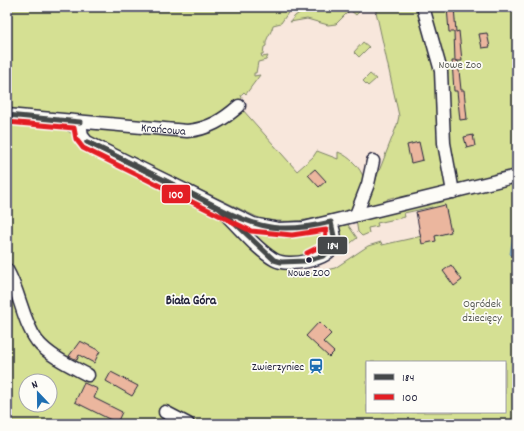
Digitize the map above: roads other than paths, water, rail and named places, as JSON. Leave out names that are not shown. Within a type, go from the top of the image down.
[{"type":"street","points":[[423,7],[440,71],[444,143],[453,192]]},
{"type":"street","name":"Krańcowa","points":[[7,115],[178,130],[196,130],[220,122],[239,106]]},
{"type":"street","points":[[80,122],[82,136],[87,142],[253,224],[278,229],[304,228],[517,176]]},
{"type":"street","points":[[356,215],[368,184],[373,161]]},
{"type":"street","points":[[216,206],[268,254],[282,263],[298,263],[323,256],[330,251],[335,238],[331,222]]},
{"type":"street","points":[[7,270],[14,283],[28,323],[38,342],[49,352],[88,375]]},
{"type":"street","points":[[165,412],[188,424]]},
{"type":"water","points":[[517,232],[517,255],[514,257],[510,254],[513,236]]},
{"type":"place","name":"Nowe ZOO","points":[[309,260]]},
{"type":"place","name":"Zwierzyniec","points":[[316,366]]},
{"type":"district","name":"Biała Góra","points":[[191,299]]},
{"type":"park label","name":"Nowe Zoo","points":[[460,64]]},
{"type":"park label","name":"Ogródek dziecięcy","points":[[482,310]]}]
